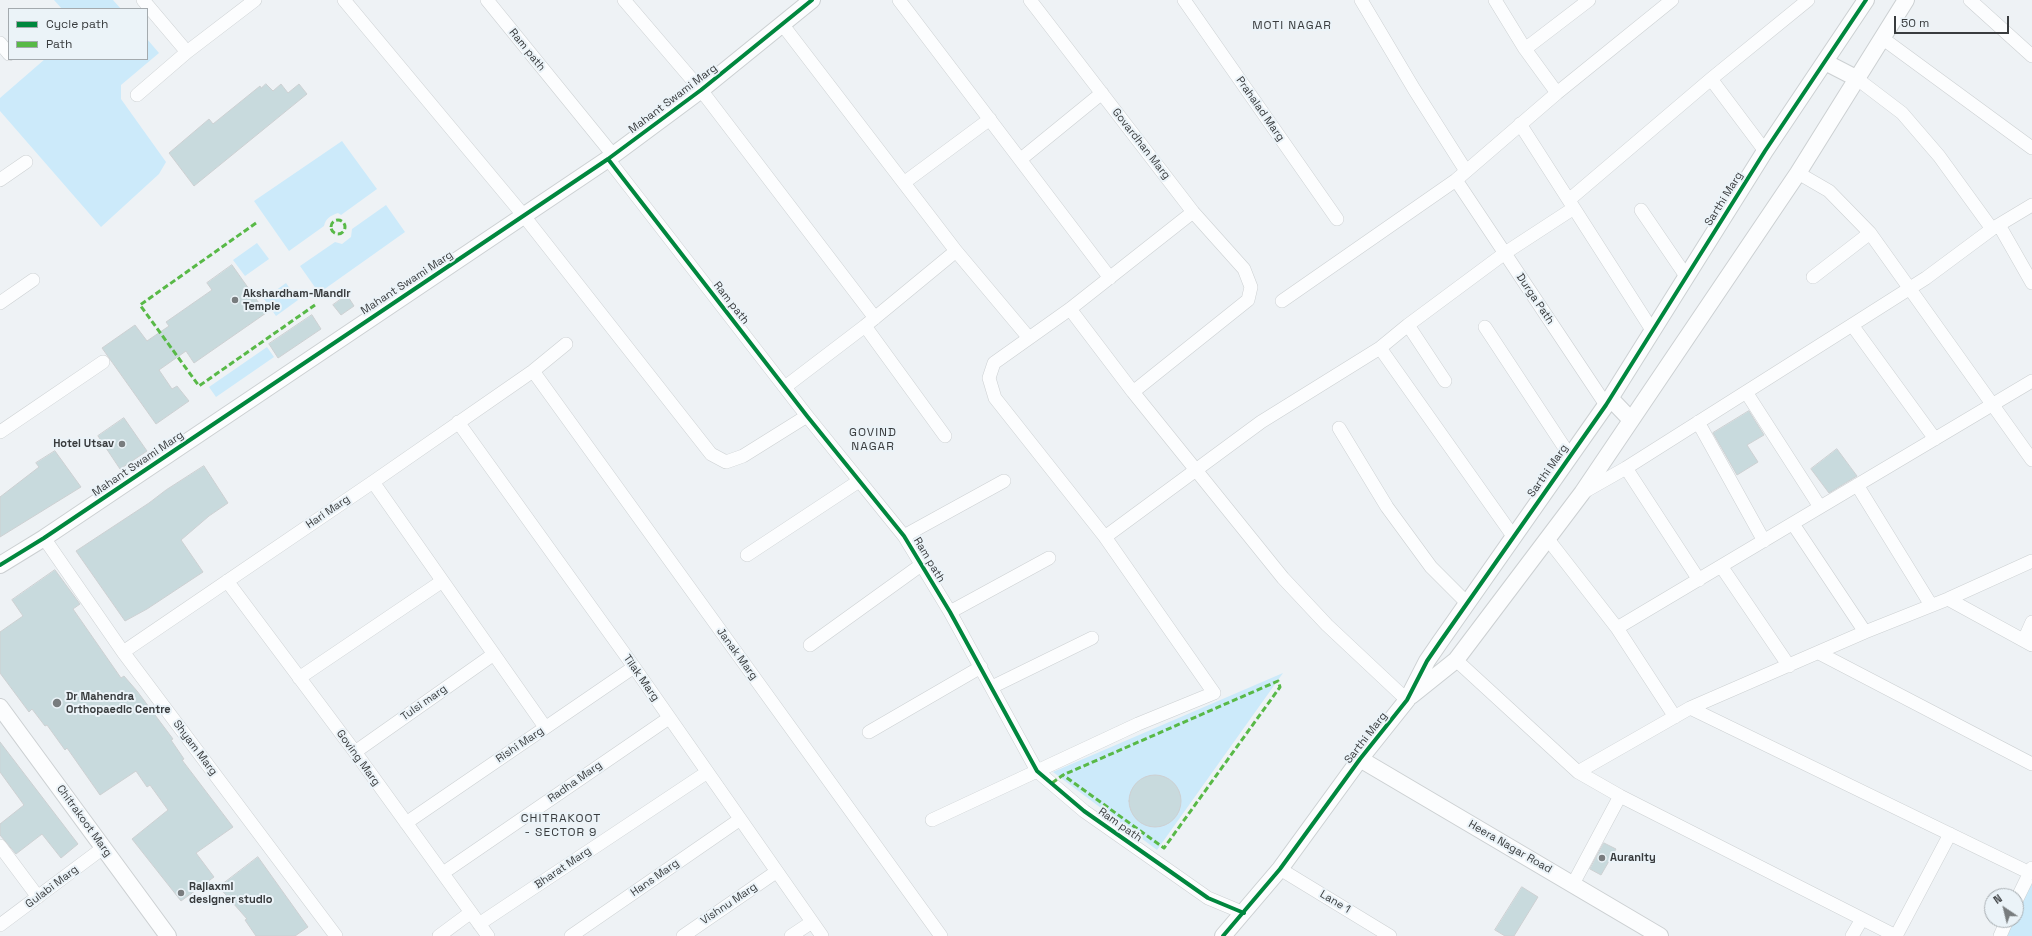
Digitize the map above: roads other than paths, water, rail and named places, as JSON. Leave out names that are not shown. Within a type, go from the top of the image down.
[{"type":"street","points":[[143,0],[187,52]]},
{"type":"street","points":[[137,95],[187,52],[255,0]]},
{"type":"street","name":"Ram path","points":[[487,0],[610,157],[807,416],[904,536],[950,612],[1037,771],[1084,811],[1208,898],[1244,913]]},
{"type":"street","points":[[624,0],[701,90],[870,322],[945,436]]},
{"type":"street","points":[[899,0],[1110,278]]},
{"type":"street","name":"Govardhan Marg","points":[[1030,0],[1193,212],[1244,269],[1251,287],[1248,300],[1133,392]]},
{"type":"street","name":"Prahalad Marg","points":[[1184,0],[1337,218]]},
{"type":"street","points":[[1361,0],[1414,89],[1466,171]]},
{"type":"street","points":[[1495,0],[1525,49],[1556,93]]},
{"type":"street","points":[[1525,49],[1589,0]]},
{"type":"street","points":[[1282,301],[1456,180],[1556,93],[1672,0]]},
{"type":"street","points":[[1106,537],[1261,422],[1380,348],[1408,325],[1572,204],[1711,79],[1808,0]]},
{"type":"street","name":"Sarthi Marg","points":[[1223,936],[1280,869],[1360,759],[1406,700],[1427,661],[1608,402],[1765,151],[1866,0]]},
{"type":"street","points":[[1070,308],[1133,392],[1283,578],[1327,625],[1406,700],[1456,660],[1582,493],[1798,173],[1906,0]]},
{"type":"street","points":[[1970,0],[2032,56]]},
{"type":"street","points":[[348,2],[524,216],[711,454],[726,462],[743,456],[807,416]]},
{"type":"street","name":"Mahant Swami Marg","points":[[0,565],[44,538],[610,157],[701,90],[782,24],[803,3]]},
{"type":"street","points":[[782,24],[905,182],[956,251],[1029,338]]},
{"type":"street","points":[[1882,38],[2032,148]]},
{"type":"street","points":[[0,43],[8,53]]},
{"type":"street","points":[[1825,62],[1856,78],[1902,113],[1939,156],[1995,227],[2032,283]]},
{"type":"street","points":[[1711,79],[1765,151]]},
{"type":"street","points":[[1020,159],[1102,93]]},
{"type":"street","points":[[905,182],[990,119]]},
{"type":"street","points":[[1520,124],[1652,330]]},
{"type":"street","points":[[0,180],[26,162]]},
{"type":"street","points":[[1798,173],[1829,191],[1870,233],[1908,288],[1994,404],[2032,460]]},
{"type":"street","name":"Durga Path","points":[[1456,180],[1608,402]]},
{"type":"street","points":[[1582,493],[1626,468],[1926,278],[1995,227],[2032,204]]},
{"type":"street","points":[[1641,210],[1686,276]]},
{"type":"street","points":[[932,820],[1138,724],[1214,693],[1106,537],[995,398],[989,378],[994,363],[1110,278],[1193,212]]},
{"type":"street","points":[[1813,277],[1870,233]]},
{"type":"street","points":[[785,387],[870,322],[956,251]]},
{"type":"street","points":[[0,302],[33,280]]},
{"type":"street","points":[[1408,325],[1445,381]]},
{"type":"street","points":[[1852,325],[1935,439]]},
{"type":"street","points":[[1485,327],[1570,456]]},
{"type":"street","name":"Hari Marg","points":[[123,652],[533,371],[566,344]]},
{"type":"street","points":[[1380,348],[1513,536]]},
{"type":"street","points":[[0,432],[103,362]]},
{"type":"street","name":"Janak Marg","points":[[533,371],[941,936]]},
{"type":"street","points":[[1616,628],[2032,381]]},
{"type":"street","points":[[1746,392],[1820,507]]},
{"type":"street","points":[[1608,402],[1631,420]]},
{"type":"street","name":"Tilak Marg","points":[[458,422],[634,667],[706,773],[822,936]]},
{"type":"street","points":[[1698,422],[1764,541]]},
{"type":"street","points":[[1339,428],[1387,507],[1431,567],[1467,604]]},
{"type":"street","points":[[1626,468],[1699,580]]},
{"type":"street","points":[[747,555],[859,481]]},
{"type":"street","points":[[904,536],[1004,481]]},
{"type":"street","points":[[372,482],[441,582],[545,727]]},
{"type":"street","points":[[1857,485],[1931,605]]},
{"type":"street","points":[[1793,524],[1865,632]]},
{"type":"street","name":"Shyam Marg","points":[[44,538],[123,652],[336,936]]},
{"type":"street","points":[[1547,538],[1616,628],[1675,717]]},
{"type":"street","points":[[950,612],[1049,558]]},
{"type":"street","points":[[1578,772],[1690,708],[1865,632],[1948,599],[2032,561]]},
{"type":"street","points":[[810,645],[921,565]]},
{"type":"street","points":[[1721,566],[1788,666]]},
{"type":"street","name":"Goving Marg","points":[[227,581],[355,752],[488,936]]},
{"type":"street","points":[[299,678],[441,582]]},
{"type":"street","points":[[1948,599],[2028,643],[2032,622]]},
{"type":"street","points":[[992,687],[1092,638]]},
{"type":"street","points":[[1819,653],[2032,764]]},
{"type":"street","name":"Tulsi marg","points":[[355,752],[494,654]]},
{"type":"street","points":[[1456,660],[1578,772],[1620,796],[1896,936],[1950,834]]},
{"type":"street","name":"Rishi Marg","points":[[406,823],[634,667]]},
{"type":"street","points":[[869,732],[981,667]]},
{"type":"street","name":"Chitrakoot Marg","points":[[0,707],[168,936]]},
{"type":"street","points":[[1690,708],[1950,834],[2031,870],[2022,888]]},
{"type":"street","name":"Radha Marg","points":[[443,874],[669,718]]},
{"type":"street","name":"Heera Nagar Road","points":[[1360,759],[1660,936]]},
{"type":"street","name":"Bharat Marg","points":[[479,924],[706,773]]},
{"type":"street","points":[[1573,884],[1620,796]]},
{"type":"street","name":"Hans Marg","points":[[570,936],[739,820]]},
{"type":"street","points":[[0,846],[38,897]]},
{"type":"street","name":"Gulabi Marg","points":[[0,925],[103,848]]},
{"type":"street","name":"Lane 1","points":[[1280,869],[1390,936]]},
{"type":"street","name":"Vishnu Marg","points":[[683,936],[776,872]]},
{"type":"street","points":[[440,936],[470,913]]},
{"type":"street","points":[[1233,936],[1244,913]]},
{"type":"street","points":[[1852,936],[1862,919]]},
{"type":"street","points":[[792,936],[812,922]]},
{"type":"place","name":"Akshardham-Mandir Temple","points":[[235,300]]},
{"type":"place","name":"Hotel Utsav","points":[[122,444]]},
{"type":"place","name":"Dr Mahendra Orthopaedic Centre","points":[[57,703]]},
{"type":"place","name":"Auranity","points":[[1602,858]]},
{"type":"place","name":"Rajlaxmi designer studio","points":[[181,893]]},
{"type":"district","name":"MOTI NAGAR","points":[[1292,26]]},
{"type":"district","name":"GOVIND NAGAR","points":[[873,440]]},
{"type":"district","name":"CHITRAKOOT - SECTOR 9","points":[[561,826]]}]
